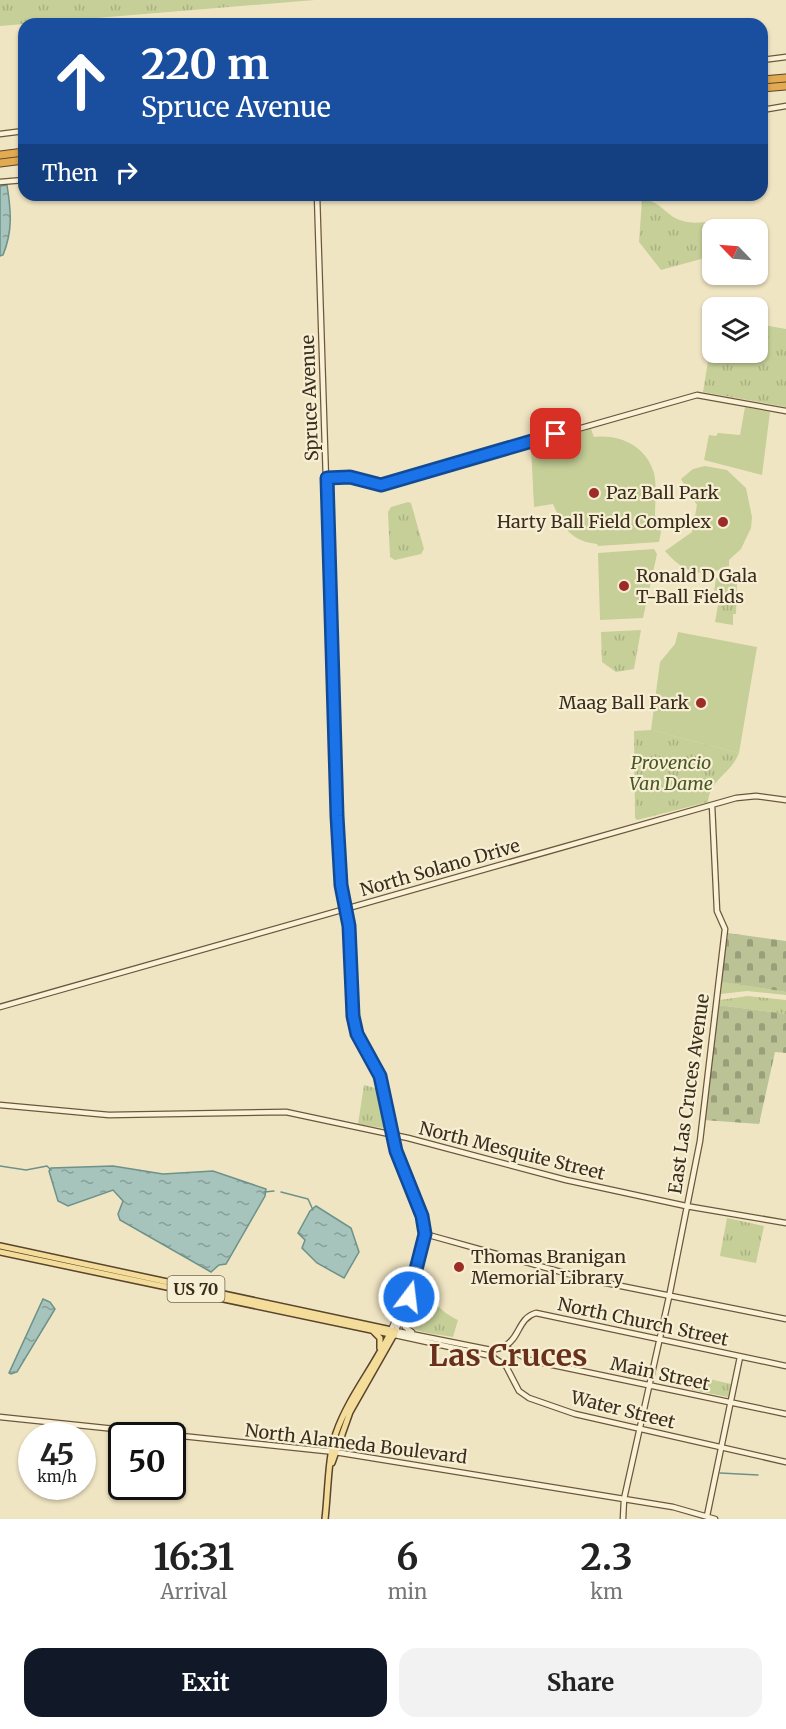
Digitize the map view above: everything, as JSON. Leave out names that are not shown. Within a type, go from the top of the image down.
[{"type":"highway","points":[[768,80],[786,78]]},
{"type":"highway","points":[[768,88],[786,86]]},
{"type":"highway","points":[[0,154],[18,152]]},
{"type":"highway","points":[[0,163],[18,161]]},
{"type":"main road","name":"US 70","points":[[0,1246],[393,1332]]},
{"type":"main road","name":"US 70","points":[[0,1252],[373,1331]]},
{"type":"main road","points":[[373,1331],[393,1332]]},
{"type":"main road","points":[[373,1331],[380,1338],[379,1353]]},
{"type":"main road","points":[[325,1519],[333,1452],[342,1419],[393,1332]]},
{"type":"main road","points":[[333,1452],[350,1412],[393,1332]]},
{"type":"street","points":[[768,59],[786,57]]},
{"type":"street","points":[[768,109],[786,106]]},
{"type":"street","points":[[0,134],[18,132]]},
{"type":"street","points":[[0,182],[18,180]]},
{"type":"street","name":"Spruce Avenue","points":[[317,201],[336,798],[341,885],[349,926],[356,1030],[380,1076],[396,1151],[416,1199],[425,1234]]},
{"type":"street","points":[[327,478],[350,477],[381,485],[697,395],[786,411]]},
{"type":"street","name":"North Solano Drive","points":[[0,1007],[746,796],[786,800]]},
{"type":"street","name":"East Las Cruces Avenue","points":[[623,1519],[624,1499],[669,1297],[700,1141],[725,929],[717,911],[712,805]]},
{"type":"street","name":"North Mesquite Street","points":[[0,1105],[109,1115],[286,1112],[393,1135],[566,1180],[686,1206],[786,1223]]},
{"type":"street","points":[[393,1332],[401,1317],[425,1234],[542,1268],[669,1297],[786,1319]]},
{"type":"street","points":[[393,1332],[409,1291]]},
{"type":"street","name":"North Church Street","points":[[505,1347],[511,1343],[524,1319],[533,1313],[786,1366]]},
{"type":"street","name":"North Church Street","points":[[510,1362],[523,1324],[529,1318],[540,1314]]},
{"type":"street","points":[[401,1317],[405,1327],[415,1334]]},
{"type":"street","points":[[393,1332],[499,1350],[505,1347]]},
{"type":"street","name":"Main Street","points":[[393,1332],[485,1354],[499,1361],[529,1359]]},
{"type":"street","name":"Main Street","points":[[505,1347],[529,1359],[786,1414]]},
{"type":"street","points":[[499,1350],[499,1361],[507,1368],[515,1387],[522,1392]]},
{"type":"street","points":[[707,1516],[740,1357]]},
{"type":"street","points":[[510,1362],[513,1378],[522,1392]]},
{"type":"street","name":"Water Street","points":[[522,1392],[529,1398],[575,1414],[786,1462]]},
{"type":"street","name":"North Alameda Boulevard","points":[[0,1417],[333,1452],[673,1507],[715,1519]]},
{"type":"green space","points":[[0,0],[315,0],[97,18],[18,18],[18,25],[0,26]]},
{"type":"green space","points":[[642,201],[653,202],[675,218],[686,222],[702,223],[702,259],[661,270],[639,242]]},
{"type":"green space","points":[[768,326],[786,329],[786,407],[703,392],[708,363],[768,363]]},
{"type":"green space","points":[[745,407],[770,412],[762,475],[704,460],[709,435],[716,436],[718,433],[740,435]]},
{"type":"green space","name":"Paz Ball Park","points":[[591,429],[594,437],[613,438],[631,444],[645,456],[650,464],[655,483],[655,516],[664,516],[659,542],[598,546],[580,540],[569,532],[560,520],[553,504],[534,507],[531,446]]},
{"type":"green space","name":"Harty Ball Field Complex","points":[[705,466],[727,470],[746,488],[752,517],[751,528],[741,549],[729,560],[729,566],[702,573],[686,569],[665,551],[692,532],[697,505],[681,479],[693,469]]},
{"type":"green space","points":[[411,503],[424,549],[421,554],[395,560],[390,557],[388,512],[391,507]]},
{"type":"green space","name":"Ronald D Gala T-Ball Fields","points":[[654,549],[657,554],[643,618],[600,620],[598,553]]},
{"type":"green space","points":[[716,578],[737,581],[736,614],[733,614],[733,625],[715,622],[720,594],[714,592]]},
{"type":"green space","points":[[641,630],[634,669],[616,672],[602,662],[601,632]]},
{"type":"green space","name":"Maag Ball Park","points":[[678,632],[757,647],[739,753],[651,730],[660,662],[675,644]]},
{"type":"green space","name":"Provencio Van Dame","points":[[651,730],[739,753],[713,788],[708,802],[637,820],[635,818],[634,731]]},
{"type":"green space","points":[[728,933],[786,941],[786,992],[721,982]]},
{"type":"green space","points":[[722,982],[786,992],[786,995],[747,991],[721,994]]},
{"type":"green space","points":[[748,996],[786,1000],[786,1014],[718,1005],[720,1000]]},
{"type":"green space","points":[[718,1005],[786,1014],[786,1053],[775,1052],[759,1124],[703,1120]]},
{"type":"green space","points":[[364,1085],[378,1089],[385,1124],[383,1128],[358,1124]]},
{"type":"green space","points":[[727,1218],[764,1226],[756,1263],[720,1256]]},
{"type":"green space","points":[[421,1274],[429,1277],[426,1280],[430,1294],[437,1304],[458,1320],[453,1337],[412,1328],[405,1319]]},
{"type":"green space","points":[[696,1376],[731,1384],[728,1397],[692,1390]]},
{"type":"water","points":[[7,185],[10,229],[3,255],[0,256],[0,186]]},
{"type":"water","points":[[113,1166],[163,1174],[213,1171],[266,1189],[265,1196],[226,1264],[219,1265],[211,1272],[120,1220],[118,1214],[123,1201],[113,1190],[68,1206],[58,1201],[49,1171],[51,1168]]},
{"type":"water","points":[[316,1206],[351,1228],[359,1252],[344,1278],[317,1263],[302,1248],[305,1240],[298,1233],[310,1211]]},
{"type":"water","points":[[43,1299],[50,1302],[55,1309],[17,1372],[11,1374],[9,1373]]},
{"type":"waterway","points":[[0,1166],[26,1170],[47,1166],[51,1170]]},
{"type":"waterway","points":[[264,1192],[274,1191]]},
{"type":"waterway","points":[[281,1192],[308,1199],[313,1210]]},
{"type":"waterway","points":[[720,1473],[758,1475]]},
{"type":"place","name":"Paz Ball Park","points":[[594,493]]},
{"type":"place","name":"Harty Ball Field Complex","points":[[723,522]]},
{"type":"place","name":"Ronald D Gala T-Ball Fields","points":[[624,586]]},
{"type":"place","name":"Maag Ball Park","points":[[701,703]]},
{"type":"place","name":"Thomas Branigan Memorial Library","points":[[459,1267]]},
{"type":"district","name":"Las Cruces","points":[[508,1356]]},
{"type":"route","points":[[409,1297],[425,1234],[422,1216],[396,1151],[380,1076],[357,1034],[353,1016],[349,926],[341,885],[337,816],[327,478],[350,477],[381,485],[556,434]]}]
